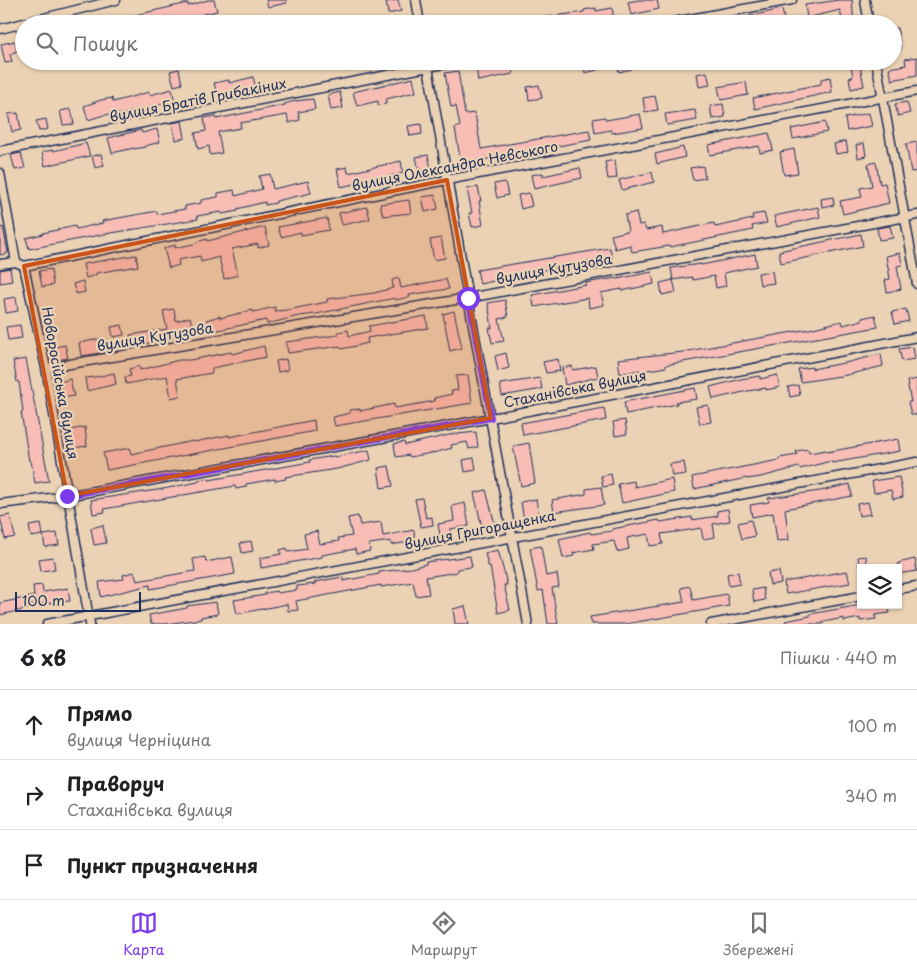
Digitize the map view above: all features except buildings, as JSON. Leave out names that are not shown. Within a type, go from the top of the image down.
[{"type":"street","points":[[56,15],[116,0]]},
{"type":"street","points":[[416,0],[418,15]]},
{"type":"street","points":[[711,15],[792,0]]},
{"type":"street","points":[[866,0],[868,15]]},
{"type":"street","points":[[0,29],[15,25]]},
{"type":"street","name":"вулиця Братів Грибакіних","points":[[0,151],[398,70]]},
{"type":"street","points":[[429,70],[468,298],[528,624]]},
{"type":"street","points":[[877,70],[917,284]]},
{"type":"street","name":"вулиця Олександра Невського","points":[[24,266],[447,180],[917,91]]},
{"type":"street","points":[[0,173],[16,262]]},
{"type":"street","name":"вулиця Кутузова","points":[[46,368],[468,298],[917,215]]},
{"type":"street","points":[[0,264],[16,262],[24,266]]},
{"type":"street","name":"Новоросійська вулиця","points":[[24,266],[46,368],[89,620]]},
{"type":"street","name":"Стаханівська вулиця","points":[[0,504],[67,496],[917,337]]},
{"type":"street","name":"вулиця Григоращенка","points":[[47,624],[89,620],[511,537],[917,462]]},
{"type":"street","points":[[902,588],[917,586]]},
{"type":"street","points":[[711,624],[857,597]]},
{"type":"highlighted area","points":[[447,180],[491,418],[67,496],[24,266]]},
{"type":"route","points":[[67,496],[491,418],[468,298]]}]
